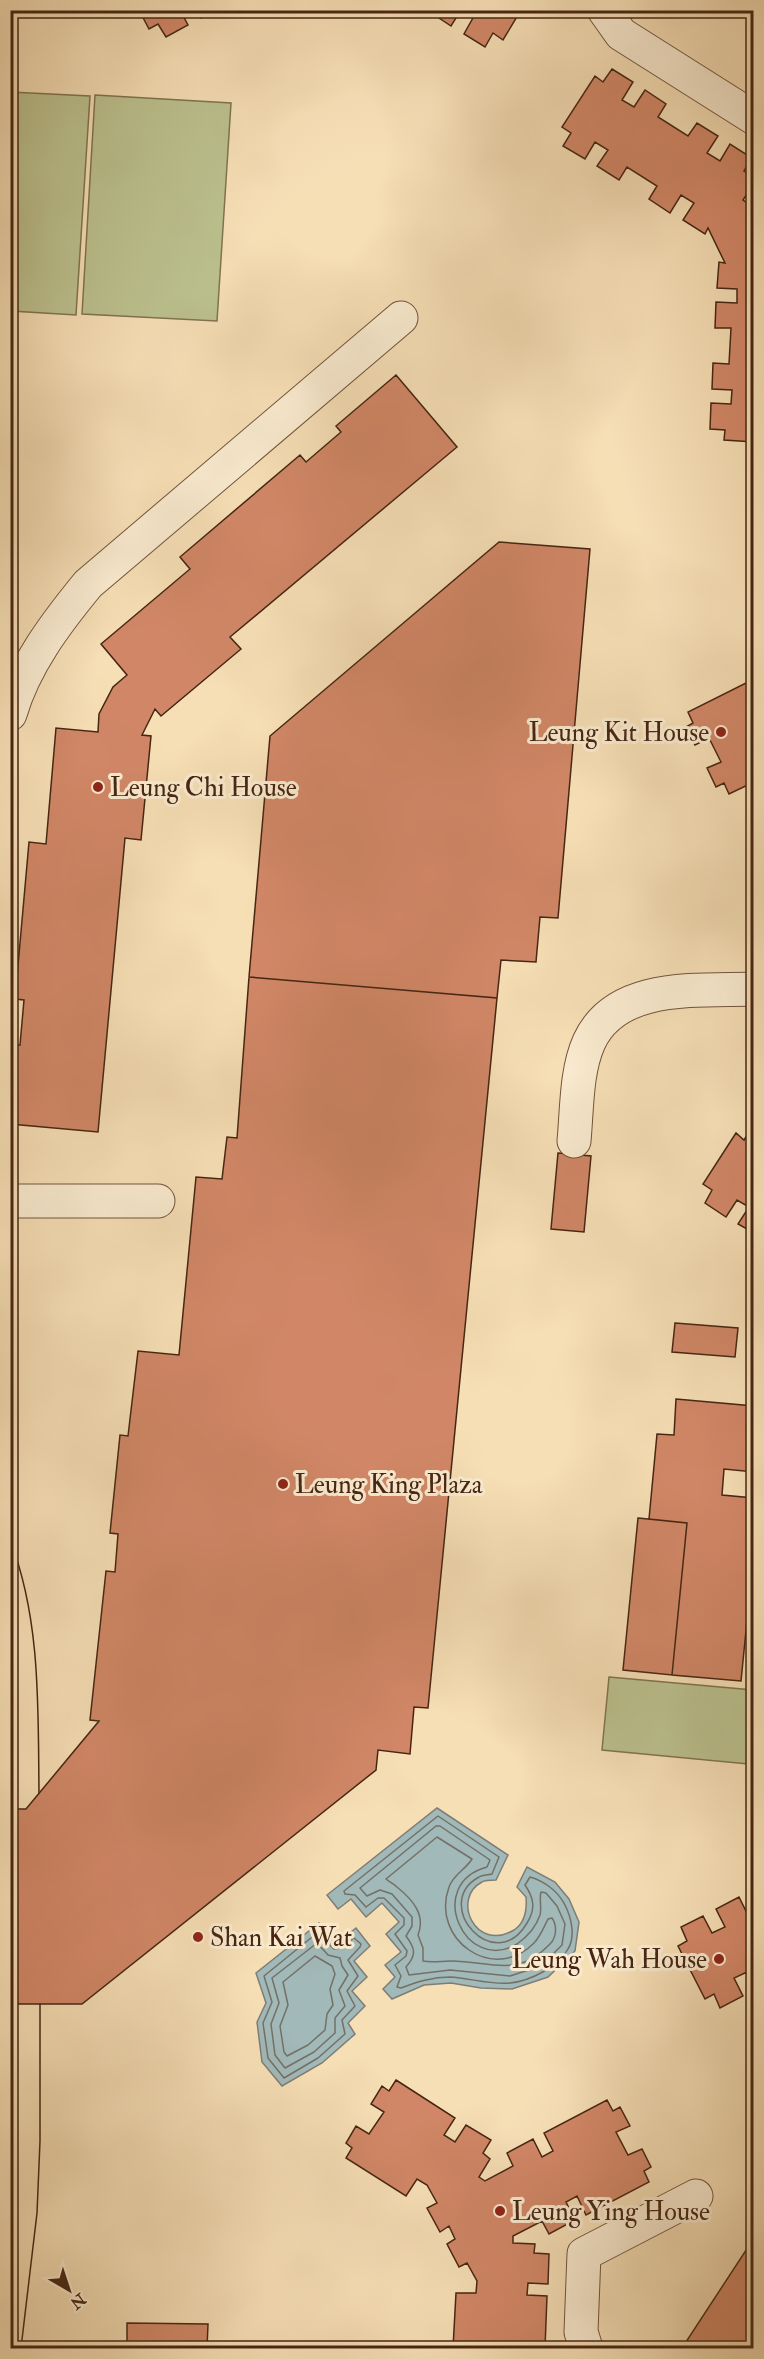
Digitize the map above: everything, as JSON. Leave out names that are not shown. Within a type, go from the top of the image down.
[{"type":"lane","points":[[604,10],[621,34],[753,118]]},
{"type":"lane","points":[[10,714],[32,662],[58,621],[88,584],[401,318]]},
{"type":"lane","points":[[574,1141],[580,1074],[588,1043],[607,1016],[621,1006],[664,994],[753,990]]},
{"type":"lane","points":[[10,1201],[158,1201]]},
{"type":"lane","points":[[586,2349],[580,2332],[584,2254],[696,2196]]},
{"type":"green space","points":[[10,92],[90,96],[76,315],[11,311]]},
{"type":"green space","points":[[95,95],[231,103],[217,321],[82,314]]},
{"type":"green space","points":[[609,1677],[753,1690],[748,1764],[602,1750]]},
{"type":"water","points":[[437,1808],[508,1855],[496,1880],[482,1882],[473,1890],[468,1899],[468,1910],[472,1921],[479,1929],[488,1934],[500,1935],[518,1927],[526,1911],[526,1897],[517,1887],[527,1867],[555,1882],[569,1899],[579,1922],[575,1951],[548,1977],[512,1989],[481,1988],[451,1983],[424,1985],[392,1999],[383,1989],[395,1977],[385,1965],[401,1952],[386,1934],[399,1922],[382,1903],[366,1917],[351,1899],[338,1909],[327,1895]]},
{"type":"water","points":[[319,1923],[336,1944],[356,1928],[370,1946],[354,1961],[367,1977],[352,1991],[365,2006],[348,2023],[355,2034],[322,2063],[282,2086],[262,2062],[257,2022],[266,2003],[256,1973]]},
{"type":"building","points":[[139,10],[180,10],[188,25],[166,37],[158,24],[149,29]]},
{"type":"building","points":[[197,10],[214,10],[201,18]]},
{"type":"building","points":[[431,10],[461,10],[451,26],[430,12]]},
{"type":"building","points":[[465,10],[521,10],[503,40],[493,33],[485,47],[464,34],[474,16]]},
{"type":"building","points":[[612,69],[633,82],[622,100],[634,107],[645,90],[666,104],[658,117],[688,136],[697,123],[718,136],[707,153],[720,161],[730,144],[752,158],[744,171],[754,177],[754,183],[743,200],[749,204],[754,201],[754,442],[724,440],[725,430],[710,429],[711,403],[731,404],[732,390],[712,389],[713,363],[729,364],[731,328],[715,328],[716,302],[737,303],[737,289],[717,288],[719,262],[725,263],[708,228],[705,234],[683,220],[694,203],[681,195],[670,213],[649,199],[657,186],[627,167],[619,180],[597,166],[608,150],[595,142],[585,159],[563,146],[571,133],[562,127],[595,76],[603,82]]},
{"type":"building","name":"Leung Chi House","points":[[396,375],[457,447],[230,637],[241,649],[161,716],[155,709],[142,735],[151,736],[141,840],[125,838],[98,1132],[10,1124],[10,1049],[11,1045],[20,1045],[24,1000],[15,999],[29,842],[46,844],[56,728],[98,732],[99,714],[113,687],[127,675],[101,644],[190,569],[180,557],[300,455],[306,462],[341,432],[336,426]]},
{"type":"building","points":[[499,542],[590,549],[558,918],[540,917],[536,962],[501,960],[497,998],[249,977],[270,736]]},
{"type":"building","name":"Leung Kit House","points":[[752,680],[754,683],[754,782],[729,794],[724,783],[716,787],[707,768],[721,762],[709,738],[695,745],[686,727],[693,723],[688,712]]},
{"type":"building","name":"Leung King Plaza","points":[[249,977],[497,998],[428,1708],[414,1707],[410,1754],[378,1750],[376,1770],[82,2004],[10,2004],[10,1809],[26,1809],[99,1721],[90,1720],[106,1571],[115,1572],[118,1534],[110,1533],[120,1435],[128,1436],[138,1351],[179,1355],[196,1177],[222,1179],[227,1137],[237,1138]]},
{"type":"building","points":[[753,1126],[754,1233],[738,1224],[749,1207],[737,1200],[726,1217],[705,1203],[712,1190],[703,1184],[736,1133],[744,1140]]},
{"type":"building","points":[[558,1153],[591,1156],[584,1232],[551,1229]]},
{"type":"building","points":[[675,1323],[738,1328],[735,1357],[672,1352]]},
{"type":"building","points":[[676,1399],[754,1406],[754,1472],[724,1469],[722,1495],[754,1498],[754,1550],[741,1681],[672,1675],[687,1523],[649,1519],[657,1434],[674,1435]]},
{"type":"building","points":[[638,1518],[687,1523],[672,1675],[623,1670]]},
{"type":"building","name":"Leung Wah House","points":[[739,1897],[746,1911],[754,1908],[754,1984],[747,1972],[734,1978],[743,1996],[720,2008],[714,1994],[705,1999],[678,1946],[687,1941],[681,1927],[703,1916],[712,1933],[725,1927],[716,1909]]},
{"type":"building","name":"Leung Ying House","points":[[396,2080],[455,2118],[444,2135],[455,2142],[466,2125],[491,2140],[483,2153],[490,2159],[479,2177],[485,2181],[513,2166],[507,2153],[533,2139],[542,2157],[553,2151],[544,2133],[607,2100],[613,2111],[620,2107],[630,2126],[616,2132],[628,2155],[642,2149],[651,2167],[644,2171],[649,2182],[586,2215],[577,2196],[566,2202],[575,2220],[549,2234],[542,2221],[513,2236],[513,2243],[535,2244],[534,2253],[549,2254],[548,2284],[528,2283],[527,2295],[547,2296],[545,2348],[453,2348],[456,2293],[476,2293],[477,2281],[467,2263],[459,2267],[447,2244],[455,2239],[449,2226],[440,2232],[427,2208],[437,2203],[427,2185],[417,2179],[406,2196],[346,2158],[352,2148],[346,2143],[356,2126],[369,2134],[384,2112],[371,2104],[382,2086],[389,2091]]},
{"type":"building","points":[[754,2238],[754,2340],[748,2348],[682,2348]]},
{"type":"building","points":[[127,2323],[208,2324],[207,2348],[127,2348]]},
{"type":"tram line","points":[[10,1540],[20,1570],[33,1633],[38,1697],[39,1793]]},
{"type":"tram line","points":[[10,1659],[14,1696],[14,1809]]},
{"type":"tram line","points":[[10,2247],[15,2176],[15,2004]]},
{"type":"tram line","points":[[21,2348],[37,2213],[40,2141],[40,2004]]},
{"type":"place","name":"Leung Kit House","points":[[721,732]]},
{"type":"place","name":"Leung Chi House","points":[[98,787]]},
{"type":"place","name":"Leung King Plaza","points":[[283,1484]]},
{"type":"place","name":"Shan Kai Wat","points":[[198,1937]]},
{"type":"place","name":"Leung Wah House","points":[[719,1959]]},
{"type":"place","name":"Leung Ying House","points":[[500,2211]]}]
